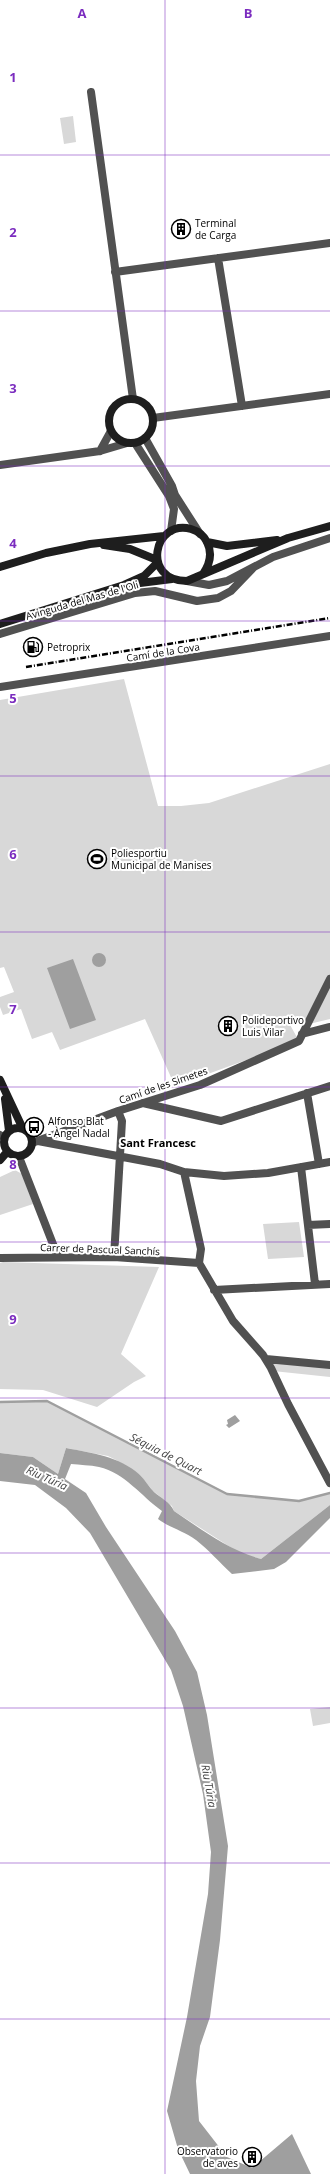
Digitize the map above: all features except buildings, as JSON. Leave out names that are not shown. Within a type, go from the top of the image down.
[{"type":"main road","points":[[133,399],[146,405],[153,418],[153,425],[145,438],[131,443],[115,436],[109,423],[113,409],[125,400],[133,399]]},
{"type":"main road","points":[[124,585],[172,579],[187,582],[288,538],[330,526]]},
{"type":"main road","points":[[0,567],[46,553],[90,544],[167,534],[186,528],[200,534],[207,542],[210,559],[203,574]]},
{"type":"main road","points":[[167,534],[158,547],[157,561],[161,569],[172,579]]},
{"type":"main road","points":[[207,542],[227,546],[288,538]]},
{"type":"main road","points":[[90,544],[130,548],[157,561]]},
{"type":"main road","points":[[0,624],[124,585],[144,576],[157,561]]},
{"type":"main road","points":[[0,1080],[23,1129]]},
{"type":"main road","points":[[4,1090],[4,1143],[7,1152],[19,1157],[28,1152],[35,1142],[29,1133],[23,1129],[18,1128],[5,1134]]},
{"type":"main road","points":[[0,1160],[7,1152]]},
{"type":"street","points":[[91,92],[133,399]]},
{"type":"street","points":[[116,272],[330,242]]},
{"type":"street","points":[[218,258],[242,406]]},
{"type":"street","points":[[153,418],[330,394]]},
{"type":"street","points":[[100,451],[112,431]]},
{"type":"street","points":[[145,438],[172,486],[174,495],[200,534]]},
{"type":"street","points":[[0,465],[100,451],[131,443],[169,496],[174,510],[167,534]]},
{"type":"street","name":"Avinguda del Mas de l'Oli","points":[[187,582],[208,585],[227,581],[273,557],[330,538]]},
{"type":"street","name":"Avinguda del Mas de l'Oli","points":[[0,634],[135,594],[154,591],[197,601],[218,598],[231,591],[254,567]]},
{"type":"street","name":"Camí de la Cova","points":[[0,687],[330,636]]},
{"type":"street","points":[[300,1037],[330,979]]},
{"type":"street","name":"Camí de les Simetes","points":[[35,1142],[142,1102],[200,1084],[300,1037],[329,1027]]},
{"type":"street","points":[[142,1102],[221,1121],[330,1086]]},
{"type":"street","points":[[307,1093],[319,1164]]},
{"type":"street","points":[[114,1257],[118,1156],[122,1120],[118,1111]]},
{"type":"street","points":[[35,1142],[160,1164],[184,1172],[224,1176],[330,1162]]},
{"type":"street","points":[[19,1157],[58,1257]]},
{"type":"street","points":[[301,1167],[315,1284]]},
{"type":"street","points":[[184,1172],[201,1249],[199,1263],[233,1321],[266,1359],[329,1481]]},
{"type":"street","points":[[308,1226],[330,1224]]},
{"type":"street","name":"Carrer de Pascual Sanchís","points":[[0,1258],[114,1257],[199,1263]]},
{"type":"street","points":[[214,1290],[330,1284]]},
{"type":"street","points":[[266,1359],[330,1365]]},
{"type":"shaded area","points":[[73,116],[76,142],[64,144],[60,118]]},
{"type":"shaded area","name":"Poliesportiu Municipal de Manises","points":[[124,679],[158,806],[181,806],[209,803],[330,764],[330,1019],[309,1024],[308,1019],[289,1023],[299,1041],[194,1079],[174,1084],[145,1019],[60,1050],[52,1032],[32,1039],[21,1009],[3,1015],[0,1007],[0,997],[14,992],[4,967],[0,968],[0,700]]},
{"type":"shaded area","points":[[15,1170],[22,1174],[33,1204],[0,1215],[0,1177]]},
{"type":"shaded area","points":[[299,1222],[304,1257],[268,1259],[263,1224]]},
{"type":"shaded area","points":[[0,1263],[159,1267],[121,1354],[146,1376],[134,1382],[97,1407],[43,1390],[0,1389]]},
{"type":"shaded area","points":[[266,1359],[330,1365],[330,1377],[273,1371]]},
{"type":"shaded area","points":[[47,1401],[227,1494],[299,1501],[330,1493],[330,1505],[261,1559],[241,1554],[174,1511],[172,1506],[153,1491],[140,1475],[108,1456],[66,1448],[58,1474],[33,1457],[0,1453],[0,1402]]},
{"type":"shaded area","points":[[330,1707],[330,1723],[313,1726],[310,1709]]},
{"type":"water","points":[[96,953],[102,953],[106,957],[106,963],[102,967],[96,967],[92,963],[92,957]]},
{"type":"water","points":[[73,959],[96,1020],[70,1029],[47,968]]},
{"type":"water","points":[[235,1415],[240,1421],[229,1428],[226,1425],[228,1424],[227,1420]]},
{"type":"water","name":"Riu Túria","points":[[66,1448],[105,1456],[123,1463],[140,1475],[154,1492],[168,1503],[174,1511],[226,1545],[261,1559],[330,1505],[330,1518],[286,1562],[274,1569],[232,1574],[196,1540],[158,1519],[162,1511],[117,1474],[99,1467],[71,1464],[65,1479],[86,1493],[106,1527],[175,1631],[197,1672],[207,1715],[228,1846],[220,1940],[210,2017],[200,2046],[196,2081],[199,2121],[227,2157],[252,2168],[292,2134],[311,2174],[190,2174],[178,2149],[167,2111],[187,2017],[208,1894],[211,1852],[203,1794],[183,1706],[171,1670],[90,1533],[66,1508],[35,1485],[0,1481],[0,1453],[33,1457],[58,1474]]},
{"type":"waterway","name":"Séquia de Quart","points":[[0,1402],[47,1401],[227,1494],[299,1501],[330,1493]]},
{"type":"railway","points":[[26,667],[330,618]]},
{"type":"place","name":"Terminal de Carga","points":[[181,229]]},
{"type":"place","name":"Petroprix","points":[[33,647]]},
{"type":"place","name":"Poliesportiu Municipal de Manises","points":[[97,859]]},
{"type":"place","name":"Polideportivo Luis Vilar","points":[[228,1026]]},
{"type":"place","name":"Alfonso Blat - Àngel Nadal","points":[[34,1127]]},
{"type":"place","name":"Observatorio de aves","points":[[252,2157]]},
{"type":"district","name":"Sant Francesc","points":[[158,1143]]}]
